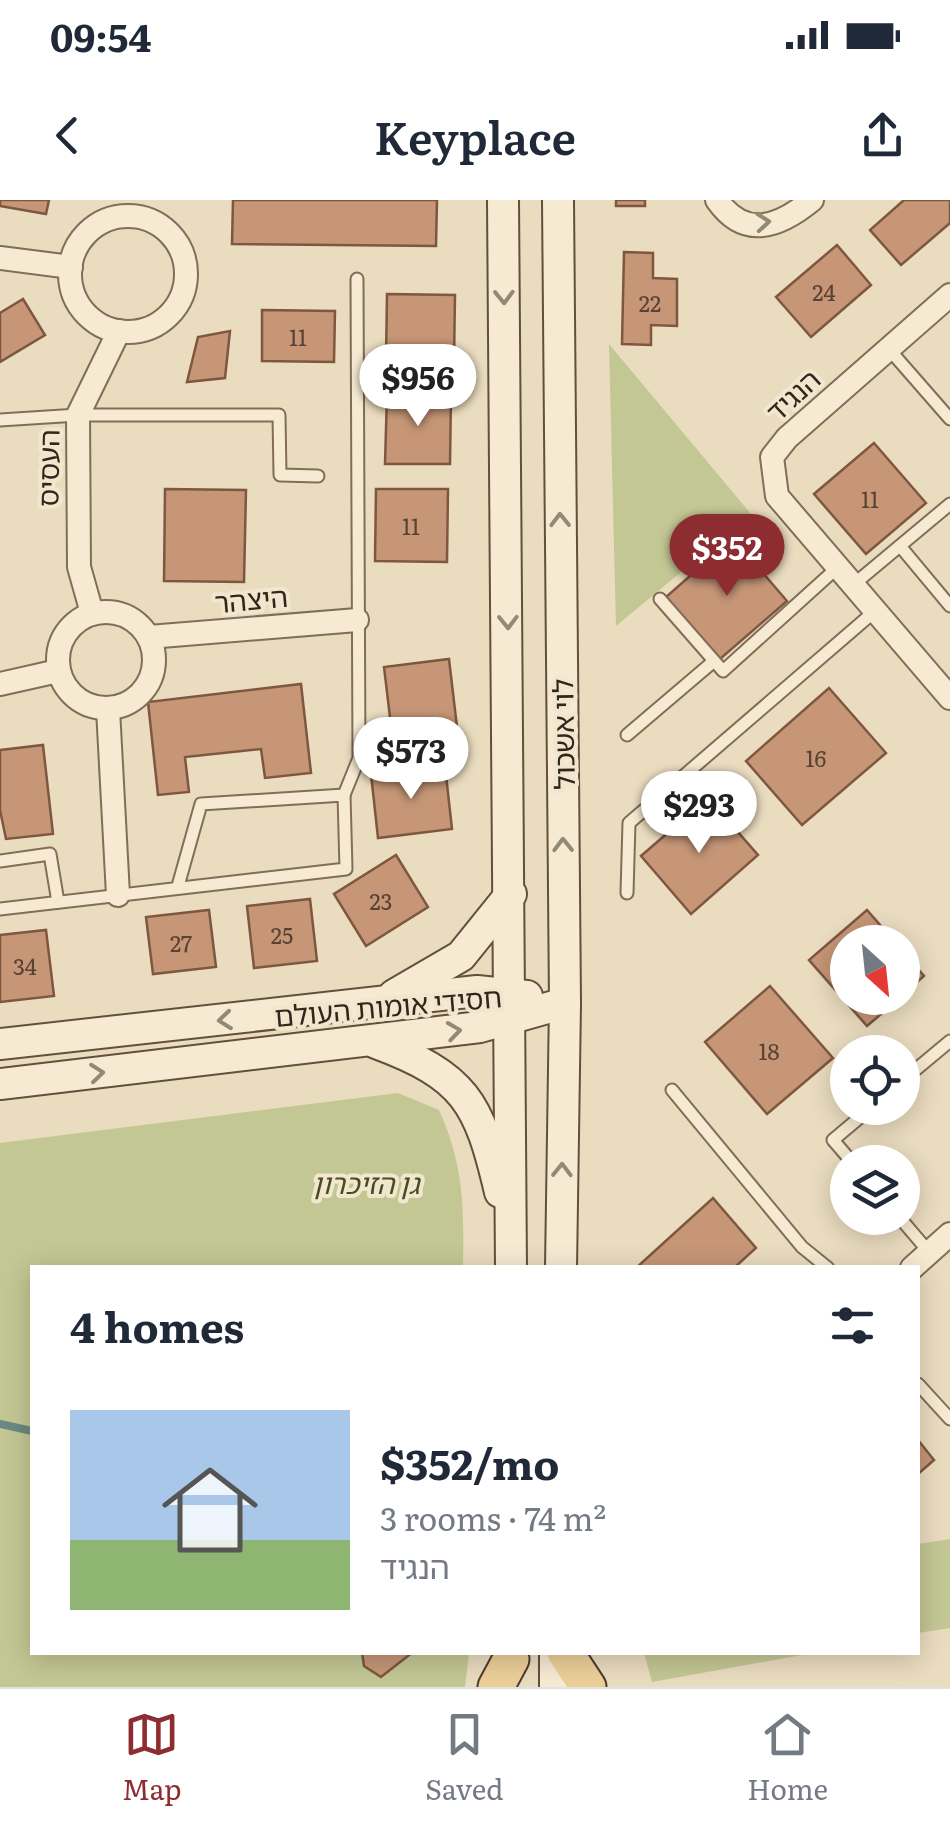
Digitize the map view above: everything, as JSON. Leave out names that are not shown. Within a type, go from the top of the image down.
[{"type":"main road","name":"לוי אשכול","points":[[503,200],[511,1254]]},
{"type":"main road","name":"לוי אשכול","points":[[558,200],[565,1003],[561,1265]]},
{"type":"main road","points":[[377,1004],[461,956],[510,894]]},
{"type":"main road","name":"חסידי אומות העולם","points":[[0,1044],[477,991],[510,1008]]},
{"type":"main road","name":"חסידי אומות העולם","points":[[0,1084],[373,1042],[510,1008],[565,1003]]},
{"type":"main road","points":[[373,1042],[421,1059],[466,1094],[482,1124],[511,1254]]},
{"type":"main road","points":[[555,1687],[556,1655]]},
{"type":"main road","points":[[566,1655],[588,1687]]},
{"type":"street","points":[[143,218],[160,200]]},
{"type":"street","points":[[717,200],[730,219],[756,226],[790,218],[812,200]]},
{"type":"street","points":[[143,218],[175,240],[184,257],[182,296],[157,324],[139,332],[119,332],[88,316],[77,302],[70,267],[76,248],[104,221],[143,218]]},
{"type":"street","points":[[0,258],[70,267]]},
{"type":"street","name":"הנגיד","points":[[948,691],[777,496],[772,457],[786,438],[950,294]]},
{"type":"street","name":"העסיס","points":[[92,613],[80,567],[78,415],[119,332]]},
{"type":"street","points":[[92,613],[119,613],[131,618],[149,637],[154,668],[148,684],[138,696],[108,709],[94,708],[71,694],[58,671],[61,642],[68,629],[92,613]]},
{"type":"street","name":"היצהר","points":[[149,637],[357,620]]},
{"type":"street","points":[[0,684],[58,671]]},
{"type":"street","points":[[108,709],[118,895]]},
{"type":"street","points":[[921,1260],[950,1234]]},
{"type":"lane","points":[[0,909],[346,869],[344,796],[359,758],[357,279]]},
{"type":"lane","points":[[888,348],[950,419]]},
{"type":"lane","points":[[0,420],[78,415],[279,415],[280,475],[318,476]]},
{"type":"lane","points":[[660,598],[723,671],[846,576],[900,546],[950,504]]},
{"type":"lane","points":[[900,546],[950,606]]},
{"type":"lane","points":[[627,893],[630,823],[875,611]]},
{"type":"lane","points":[[627,735],[714,661]]},
{"type":"lane","points":[[178,886],[201,804],[344,796]]},
{"type":"lane","points":[[0,861],[50,854],[58,902]]},
{"type":"lane","points":[[920,1066],[950,1041]]},
{"type":"lane","points":[[672,1090],[802,1247],[824,1265]]},
{"type":"lane","points":[[837,1145],[833,1140],[851,1125]]},
{"type":"lane","points":[[908,1235],[921,1260]]},
{"type":"lane","points":[[920,1386],[950,1419]]},
{"type":"green space","points":[[609,344],[751,514],[616,626]]},
{"type":"green space","name":"גן הזיכרון","points":[[398,1093],[439,1110],[461,1187],[463,1265],[30,1265],[30,1655],[469,1655],[465,1687],[0,1687],[0,1143]]},
{"type":"green space","points":[[950,1539],[950,1628],[920,1633],[920,1544]]},
{"type":"green space","points":[[645,1655],[802,1655],[652,1682]]},
{"type":"building","points":[[0,200],[49,200],[46,214],[0,206]]},
{"type":"building","points":[[233,200],[437,200],[436,246],[232,244]]},
{"type":"building","points":[[616,200],[645,200],[645,206],[616,206]]},
{"type":"building","points":[[904,200],[950,200],[950,223],[901,265],[870,230]]},
{"type":"building","points":[[837,245],[871,285],[811,337],[776,297]]},
{"type":"building","points":[[624,252],[653,253],[653,278],[677,279],[677,326],[651,325],[651,345],[622,344]]},
{"type":"building","points":[[387,294],[455,295],[454,360],[386,359]]},
{"type":"building","points":[[23,299],[45,335],[0,362],[0,313]]},
{"type":"building","points":[[262,310],[335,311],[334,362],[262,361]]},
{"type":"building","points":[[230,331],[225,378],[187,382],[198,337]]},
{"type":"building","points":[[387,394],[451,394],[450,464],[385,464]]},
{"type":"building","points":[[874,443],[926,503],[866,554],[814,494]]},
{"type":"building","points":[[165,489],[246,490],[244,582],[164,581]]},
{"type":"building","points":[[376,489],[448,489],[447,562],[375,561]]},
{"type":"building","points":[[733,538],[787,601],[720,659],[666,597]]},
{"type":"building","points":[[449,659],[457,727],[392,734],[384,667]]},
{"type":"building","points":[[301,684],[311,773],[265,778],[261,749],[185,757],[189,792],[158,795],[148,702]]},
{"type":"building","points":[[829,688],[886,753],[802,825],[746,761]]},
{"type":"building","points":[[43,745],[53,834],[6,839],[0,810],[0,750]]},
{"type":"building","points":[[445,766],[452,829],[378,838],[371,774]]},
{"type":"building","points":[[708,798],[758,855],[691,914],[641,856]]},
{"type":"building","points":[[396,855],[428,907],[366,946],[334,894]]},
{"type":"building","points":[[310,899],[317,961],[254,968],[247,906]]},
{"type":"building","points":[[209,910],[216,967],[153,974],[146,917]]},
{"type":"building","points":[[867,910],[880,925],[850,925]]},
{"type":"building","points":[[46,930],[54,996],[0,1002],[0,935]]},
{"type":"building","points":[[830,942],[830,984],[809,960]]},
{"type":"building","points":[[770,986],[830,1055],[830,1061],[767,1114],[705,1042]]},
{"type":"building","points":[[857,1015],[880,1015],[867,1026]]},
{"type":"building","points":[[713,1198],[756,1248],[737,1265],[639,1265]]},
{"type":"building","points":[[920,1442],[934,1460],[920,1472]]},
{"type":"building","points":[[362,1655],[409,1655],[381,1677],[364,1666]]},
{"type":"waterway","points":[[0,1424],[30,1431]]}]
